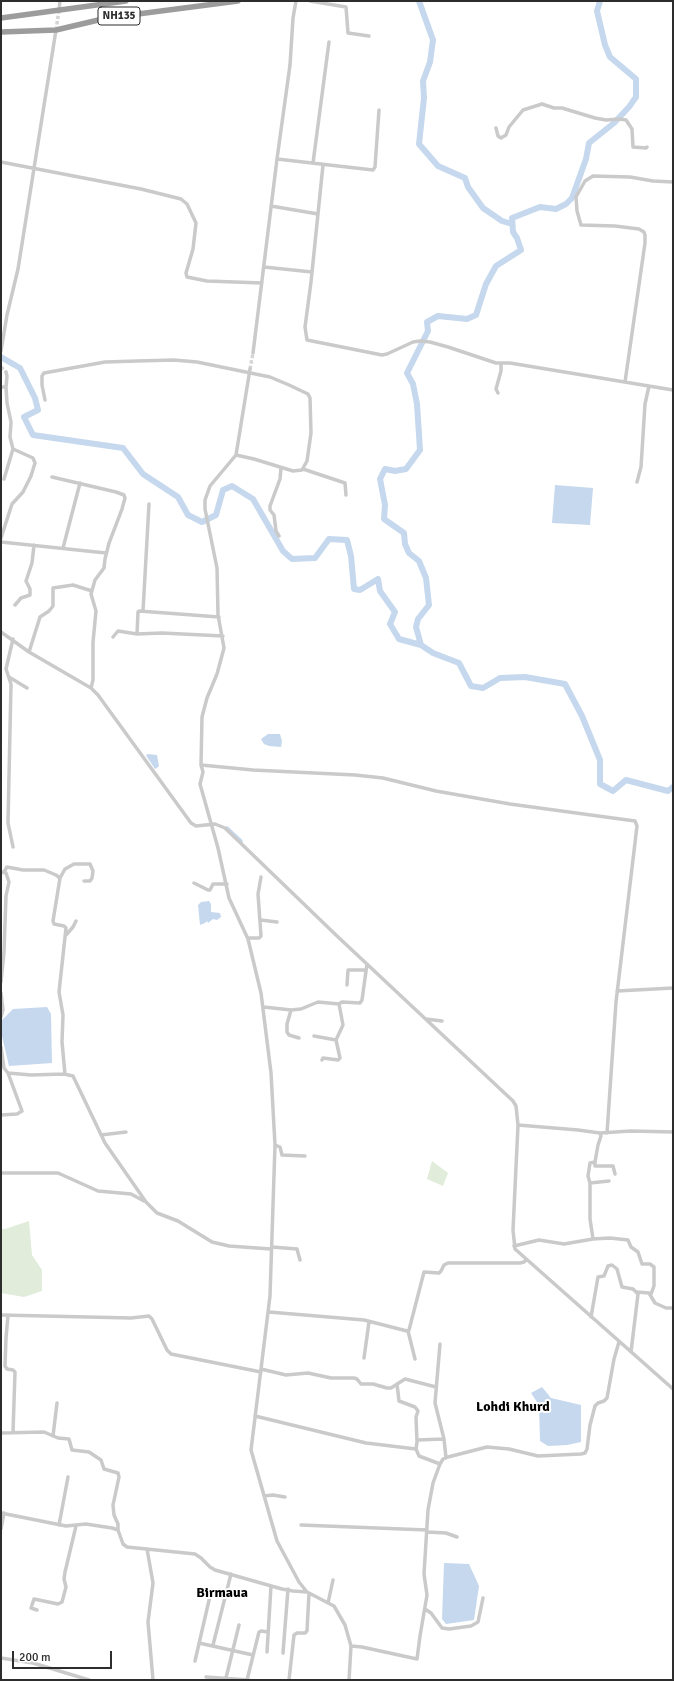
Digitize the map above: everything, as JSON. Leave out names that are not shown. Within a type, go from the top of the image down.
[{"type":"highway","name":"NH135","points":[[1,18],[126,1]]},
{"type":"highway","name":"NH135","points":[[1,32],[56,30],[107,18],[238,1]]},
{"type":"street","points":[[59,10],[60,1]]},
{"type":"street","points":[[253,353],[290,65],[293,18],[296,1]]},
{"type":"street","points":[[310,1],[346,7],[348,33],[369,36]]},
{"type":"street","points":[[1,351],[6,315],[18,269],[56,30]]},
{"type":"street","points":[[313,164],[329,42]]},
{"type":"street","points":[[496,128],[498,136],[501,138],[506,135],[509,127],[523,110],[542,104],[606,120],[620,118],[626,120],[632,129],[633,147],[646,148],[647,146]]},
{"type":"street","points":[[277,159],[373,170],[379,110]]},
{"type":"street","points":[[1,162],[141,189],[181,199],[187,204],[196,223],[186,273],[187,277],[207,281],[262,283]]},
{"type":"street","points":[[323,165],[305,327],[307,340],[382,355],[420,341],[442,345],[501,364],[510,363],[673,390]]},
{"type":"street","points":[[625,382],[645,235],[644,232],[639,229],[616,226],[581,225],[577,211],[576,197],[584,180],[592,176],[630,177],[653,181],[673,182]]},
{"type":"street","points":[[271,206],[318,214]]},
{"type":"street","points":[[264,267],[312,272]]},
{"type":"street","points":[[45,400],[42,385],[42,376],[44,373],[105,362],[174,360],[197,362],[281,381],[308,394],[310,398],[311,433],[309,454],[303,469]]},
{"type":"street","points":[[498,393],[496,389],[501,371],[501,364]]},
{"type":"street","points":[[250,369],[236,455],[210,486],[205,497],[205,509],[216,568],[219,617],[223,636],[224,653],[207,698],[202,717],[201,764],[203,772],[200,784],[232,905],[248,938],[264,1007],[271,1073],[275,1145],[269,1312],[254,1416],[251,1450],[277,1541],[299,1582],[308,1592],[337,1609],[342,1620],[351,1646],[349,1680]]},
{"type":"street","points":[[4,479],[13,449],[10,437],[6,372]]},
{"type":"street","points":[[1,387],[6,386]]},
{"type":"street","points":[[637,482],[641,467],[645,404],[649,386]]},
{"type":"street","points":[[1,538],[12,504],[24,492],[31,476],[34,463],[33,458],[13,449]]},
{"type":"street","points":[[236,455],[293,471],[303,469],[345,483],[346,495]]},
{"type":"street","points":[[279,536],[275,528],[274,515],[270,510],[270,506],[280,479],[281,468]]},
{"type":"street","points":[[52,477],[116,492],[125,496],[122,509],[106,553],[104,568],[97,576],[92,591],[96,611],[93,642],[93,680],[91,688]]},
{"type":"street","points":[[63,548],[80,483]]},
{"type":"street","points":[[143,611],[149,504]]},
{"type":"street","points":[[1,542],[106,553]]},
{"type":"street","points":[[14,605],[21,598],[30,595],[30,589],[26,581],[32,563],[34,545]]},
{"type":"street","points":[[29,652],[40,617],[50,611],[52,606],[53,588],[73,585],[92,591]]},
{"type":"street","points":[[137,634],[138,612],[143,611],[219,617]]},
{"type":"street","points":[[1,632],[12,642],[91,688],[98,695],[191,823],[196,826],[222,825],[226,828],[366,967],[426,1019],[513,1101],[516,1106],[518,1125],[513,1230],[516,1252],[591,1317],[618,1344],[632,1352],[673,1389]]},
{"type":"street","points":[[113,637],[118,632],[137,634],[155,633],[223,636]]},
{"type":"street","points":[[12,642],[6,665],[11,684],[8,823],[13,847]]},
{"type":"street","points":[[9,677],[27,688]]},
{"type":"street","points":[[201,764],[253,770],[347,774],[383,778],[436,791],[510,804],[635,821],[636,826],[617,991],[607,1133]]},
{"type":"street","points":[[65,1074],[62,1042],[63,1015],[59,992],[66,926],[54,924],[53,921],[60,878],[67,866],[87,863],[91,865],[93,874],[91,881],[84,881]]},
{"type":"street","points":[[1,982],[4,952],[6,896],[9,882],[8,875],[3,872],[7,867],[23,870],[44,870],[56,874],[60,878]]},
{"type":"street","points":[[248,938],[260,938],[258,894],[261,877]]},
{"type":"street","points":[[194,883],[208,890],[210,890],[213,884],[227,884]]},
{"type":"street","points":[[260,920],[277,922]]},
{"type":"street","points":[[66,935],[76,921]]},
{"type":"street","points":[[347,985],[348,970],[366,967]]},
{"type":"street","points":[[264,1007],[292,1010],[304,1009],[318,1002],[339,1004],[342,1002],[361,1002],[366,967]]},
{"type":"street","points":[[617,991],[673,988]]},
{"type":"street","points":[[1,993],[3,1010],[1,1017]]},
{"type":"street","points":[[322,1060],[323,1058],[338,1060],[340,1058],[336,1040],[343,1025],[339,1004]]},
{"type":"street","points":[[292,1010],[287,1024],[287,1032],[289,1035],[299,1038]]},
{"type":"street","points":[[426,1019],[442,1021]]},
{"type":"street","points":[[314,1036],[336,1040]]},
{"type":"street","points":[[1,1047],[3,1068],[8,1073],[22,1111],[17,1114],[1,1115]]},
{"type":"street","points":[[8,1073],[31,1075],[71,1075],[76,1080],[101,1135],[146,1202],[160,1215],[178,1221],[212,1242],[229,1246],[295,1249],[298,1251],[300,1260]]},
{"type":"street","points":[[518,1125],[600,1133],[673,1132]]},
{"type":"street","points":[[101,1135],[126,1132]]},
{"type":"street","points":[[600,1133],[601,1136],[595,1162],[596,1166],[611,1165],[616,1174]]},
{"type":"street","points":[[275,1145],[280,1147],[282,1155],[305,1156]]},
{"type":"street","points":[[593,1239],[590,1219],[590,1182],[588,1176],[590,1163],[595,1162]]},
{"type":"street","points":[[1,1173],[59,1174],[98,1191],[131,1194],[146,1202]]},
{"type":"street","points":[[590,1182],[608,1181]]},
{"type":"street","points":[[514,1246],[539,1240],[564,1244],[593,1239],[610,1238],[628,1240],[632,1248],[638,1252],[642,1264],[650,1264],[654,1267],[654,1286],[651,1294],[655,1303],[666,1308],[673,1308]]},
{"type":"street","points":[[415,1359],[408,1331],[424,1272],[439,1273],[445,1264],[450,1262],[525,1261]]},
{"type":"street","points":[[591,1317],[598,1277],[604,1276],[609,1265],[617,1268],[622,1287],[633,1289],[637,1292],[651,1294]]},
{"type":"street","points":[[632,1352],[637,1292]]},
{"type":"street","points":[[269,1312],[364,1320],[408,1331]]},
{"type":"street","points":[[1,1314],[131,1318],[149,1316],[152,1319],[167,1350],[171,1354],[286,1375],[308,1374],[331,1378],[354,1378],[362,1384],[371,1384],[387,1388],[391,1388],[405,1379],[436,1387]]},
{"type":"street","points":[[6,1368],[8,1315]]},
{"type":"street","points":[[364,1358],[369,1322]]},
{"type":"street","points":[[440,1344],[436,1387],[436,1407],[444,1439],[446,1458]]},
{"type":"street","points":[[351,1646],[417,1659],[427,1595],[424,1574],[430,1498],[440,1464],[446,1458],[490,1447],[538,1456],[584,1454],[587,1449],[590,1425],[596,1405],[606,1401],[607,1398],[618,1344]]},
{"type":"street","points":[[1,1368],[6,1368],[15,1372],[13,1432]]},
{"type":"street","points":[[397,1384],[399,1401],[415,1407],[418,1410],[416,1416],[416,1449],[419,1456],[440,1464]]},
{"type":"street","points":[[53,1436],[57,1403]]},
{"type":"street","points":[[254,1416],[366,1443],[416,1449]]},
{"type":"street","points":[[1,1433],[41,1432],[69,1440],[72,1450],[90,1452],[101,1460],[104,1469],[118,1474],[113,1505],[118,1530],[124,1546],[190,1553],[201,1558],[215,1570],[271,1586],[293,1591],[308,1592]]},
{"type":"street","points":[[417,1440],[444,1439]]},
{"type":"street","points":[[59,1525],[68,1477]]},
{"type":"street","points":[[264,1496],[273,1495],[285,1497]]},
{"type":"street","points":[[1,1529],[3,1513],[59,1525],[76,1526],[91,1524],[118,1530]]},
{"type":"street","points":[[301,1525],[427,1531],[446,1533],[457,1537]]},
{"type":"street","points":[[37,1610],[31,1608],[34,1599],[58,1604],[62,1602],[66,1587],[64,1579],[65,1572],[76,1526]]},
{"type":"street","points":[[147,1549],[153,1583],[148,1622],[152,1680]]},
{"type":"street","points":[[213,1645],[231,1574]]},
{"type":"street","points":[[328,1603],[333,1580]]},
{"type":"street","points":[[267,1652],[271,1586]]},
{"type":"street","points":[[283,1653],[288,1589]]},
{"type":"street","points":[[289,1680],[294,1635],[296,1633],[305,1633],[307,1631],[308,1592]]},
{"type":"street","points":[[195,1661],[210,1596],[214,1594],[225,1596]]},
{"type":"street","points":[[425,1609],[431,1613],[442,1628],[449,1629],[471,1626],[478,1622],[482,1598]]},
{"type":"street","points":[[226,1678],[239,1625]]},
{"type":"street","points":[[206,1677],[248,1680],[259,1631],[268,1632]]},
{"type":"street","points":[[199,1643],[253,1655]]},
{"type":"street","points":[[1,1658],[33,1663],[89,1680]]},
{"type":"green space","points":[[432,1161],[448,1173],[443,1186],[427,1179]]},
{"type":"green space","points":[[29,1221],[32,1255],[42,1270],[42,1291],[24,1297],[1,1293],[1,1229]]},
{"type":"water","points":[[555,485],[593,488],[590,525],[552,523]]},
{"type":"water","points":[[268,734],[280,734],[282,741],[281,747],[264,744],[261,739]]},
{"type":"water","points":[[146,755],[157,755],[159,766],[157,768],[155,769],[147,757]]},
{"type":"water","points":[[209,901],[211,904],[211,912],[220,913],[221,917],[217,920],[213,919],[208,923],[207,921],[200,925],[198,905],[201,902]]},
{"type":"water","points":[[47,1007],[51,1014],[52,1063],[9,1066],[1,1032],[1,1021],[13,1009]]},
{"type":"water","points":[[542,1387],[551,1398],[581,1405],[581,1442],[567,1445],[548,1446],[540,1441],[539,1405],[531,1393]]},
{"type":"water","points":[[444,1563],[469,1564],[479,1586],[474,1620],[446,1624],[442,1619]]},
{"type":"waterway","points":[[419,1],[433,40],[430,62],[423,81],[424,98],[419,144],[438,166],[465,178],[468,187],[483,208],[502,221],[512,224]]},
{"type":"waterway","points":[[421,645],[416,627],[418,619],[429,605],[426,578],[419,561],[409,553],[405,544],[404,533],[384,519],[385,505],[380,479],[385,469],[395,471],[406,469],[420,450],[417,404],[413,384],[407,373],[428,331],[427,322],[438,316],[467,319],[476,315],[486,284],[496,266],[521,250],[517,238],[513,232],[512,218],[540,207],[556,209],[566,204],[572,198],[586,159],[589,143],[614,123],[636,97],[636,79],[610,57],[605,45],[597,11],[600,1]]},
{"type":"waterway","points":[[1,357],[20,368],[35,398],[38,410],[24,417],[33,435],[123,448],[143,474],[178,497],[188,515],[202,522],[216,515],[223,490],[232,486],[253,499],[283,551],[292,559],[315,558],[329,539],[347,540],[351,556],[354,589],[360,590],[378,579],[380,591],[395,612],[390,624],[399,639],[421,645],[433,653],[459,663],[471,686],[483,688],[500,678],[525,677],[565,684],[582,716],[600,760],[600,784],[613,791],[626,780],[668,791],[673,787]]},
{"type":"waterway","points":[[227,828],[241,841]]},
{"type":"tunnel","points":[[56,30],[59,10]]},
{"type":"tunnel","points":[[250,369],[253,353]]},
{"type":"tunnel","points":[[1,367],[6,372]]},
{"type":"district","name":"Lohdi Khurd","points":[[513,1407]]},
{"type":"district","name":"Birmaua","points":[[222,1593]]}]
